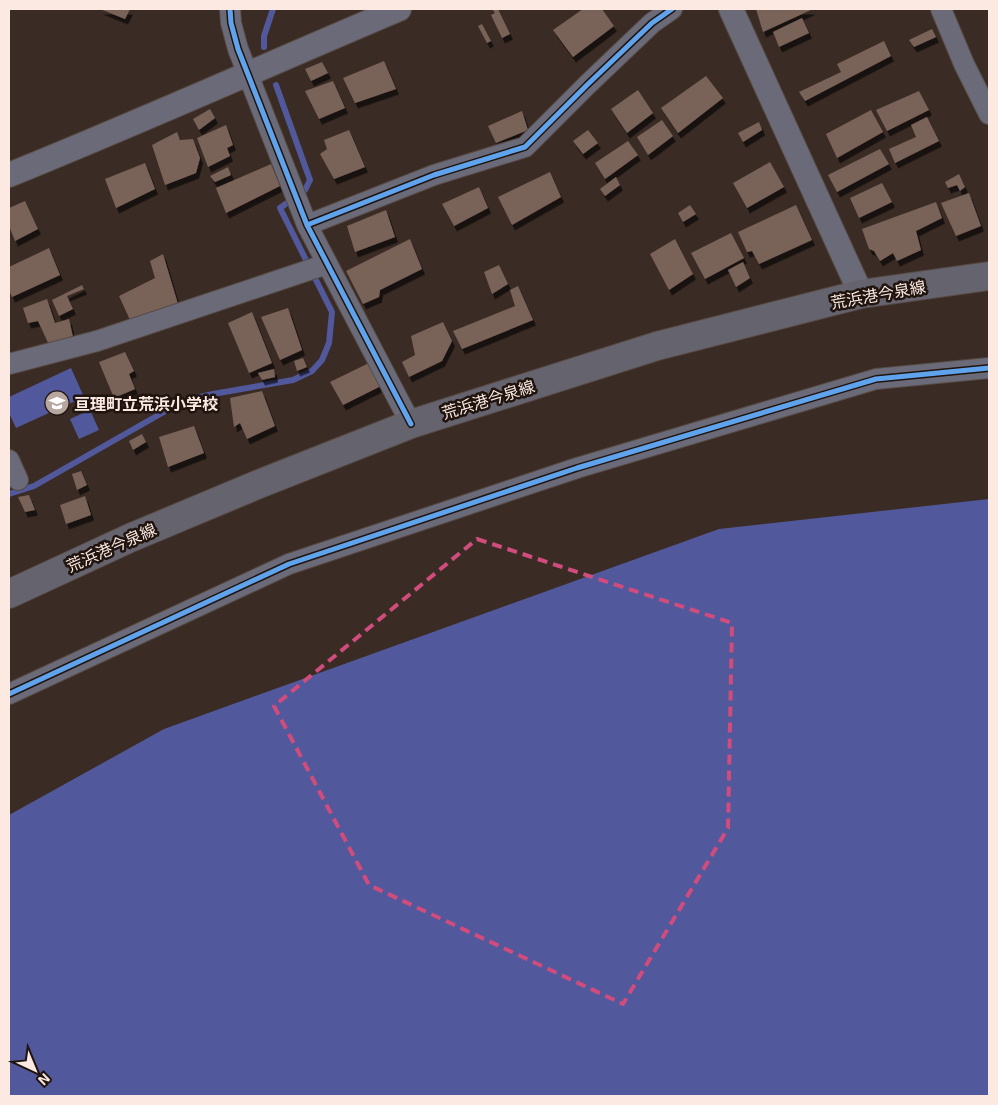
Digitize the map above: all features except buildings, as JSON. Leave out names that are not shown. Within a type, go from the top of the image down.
[{"type":"main road","name":"荒浜港今泉線","points":[[9,594],[130,538],[259,484],[411,424],[657,346],[861,294],[989,276]]},
{"type":"street","points":[[230,9],[231,23],[238,49],[307,226],[317,268],[411,424]]},
{"type":"street","points":[[9,175],[399,9]]},
{"type":"street","points":[[307,226],[434,175],[525,147],[652,22],[672,9]]},
{"type":"street","points":[[731,9],[861,294]]},
{"type":"street","points":[[941,9],[964,64],[989,114]]},
{"type":"street","points":[[9,364],[97,341],[317,268]]},
{"type":"street","points":[[9,694],[280,568],[577,468],[876,379],[989,368]]},
{"type":"street","points":[[9,460],[18,480]]},
{"type":"highlighted area","points":[[477,539],[732,623],[728,828],[623,1004],[369,885],[274,706]]},
{"type":"water","points":[[71,368],[84,397],[16,428],[9,413],[9,397]]},
{"type":"water","points":[[90,410],[99,430],[79,439],[70,419]]},
{"type":"water","points":[[989,499],[989,1096],[9,1096],[9,815],[164,729],[719,529]]},
{"type":"waterway","points":[[264,47],[264,36],[273,9]]},
{"type":"waterway","points":[[276,85],[310,180],[305,190]]},
{"type":"waterway","points":[[9,494],[34,486],[183,401],[293,380],[312,371],[322,360],[329,343],[332,312],[280,208],[287,203]]},
{"type":"cycle path","points":[[230,9],[231,23],[238,49],[307,225],[411,424]]},
{"type":"cycle path","points":[[307,225],[434,175],[525,147],[652,23],[672,9]]},
{"type":"cycle path","points":[[9,694],[289,564],[577,468],[876,379],[989,368]]},
{"type":"place","name":"亘理町立荒浜小学校","points":[[57,403]]}]
